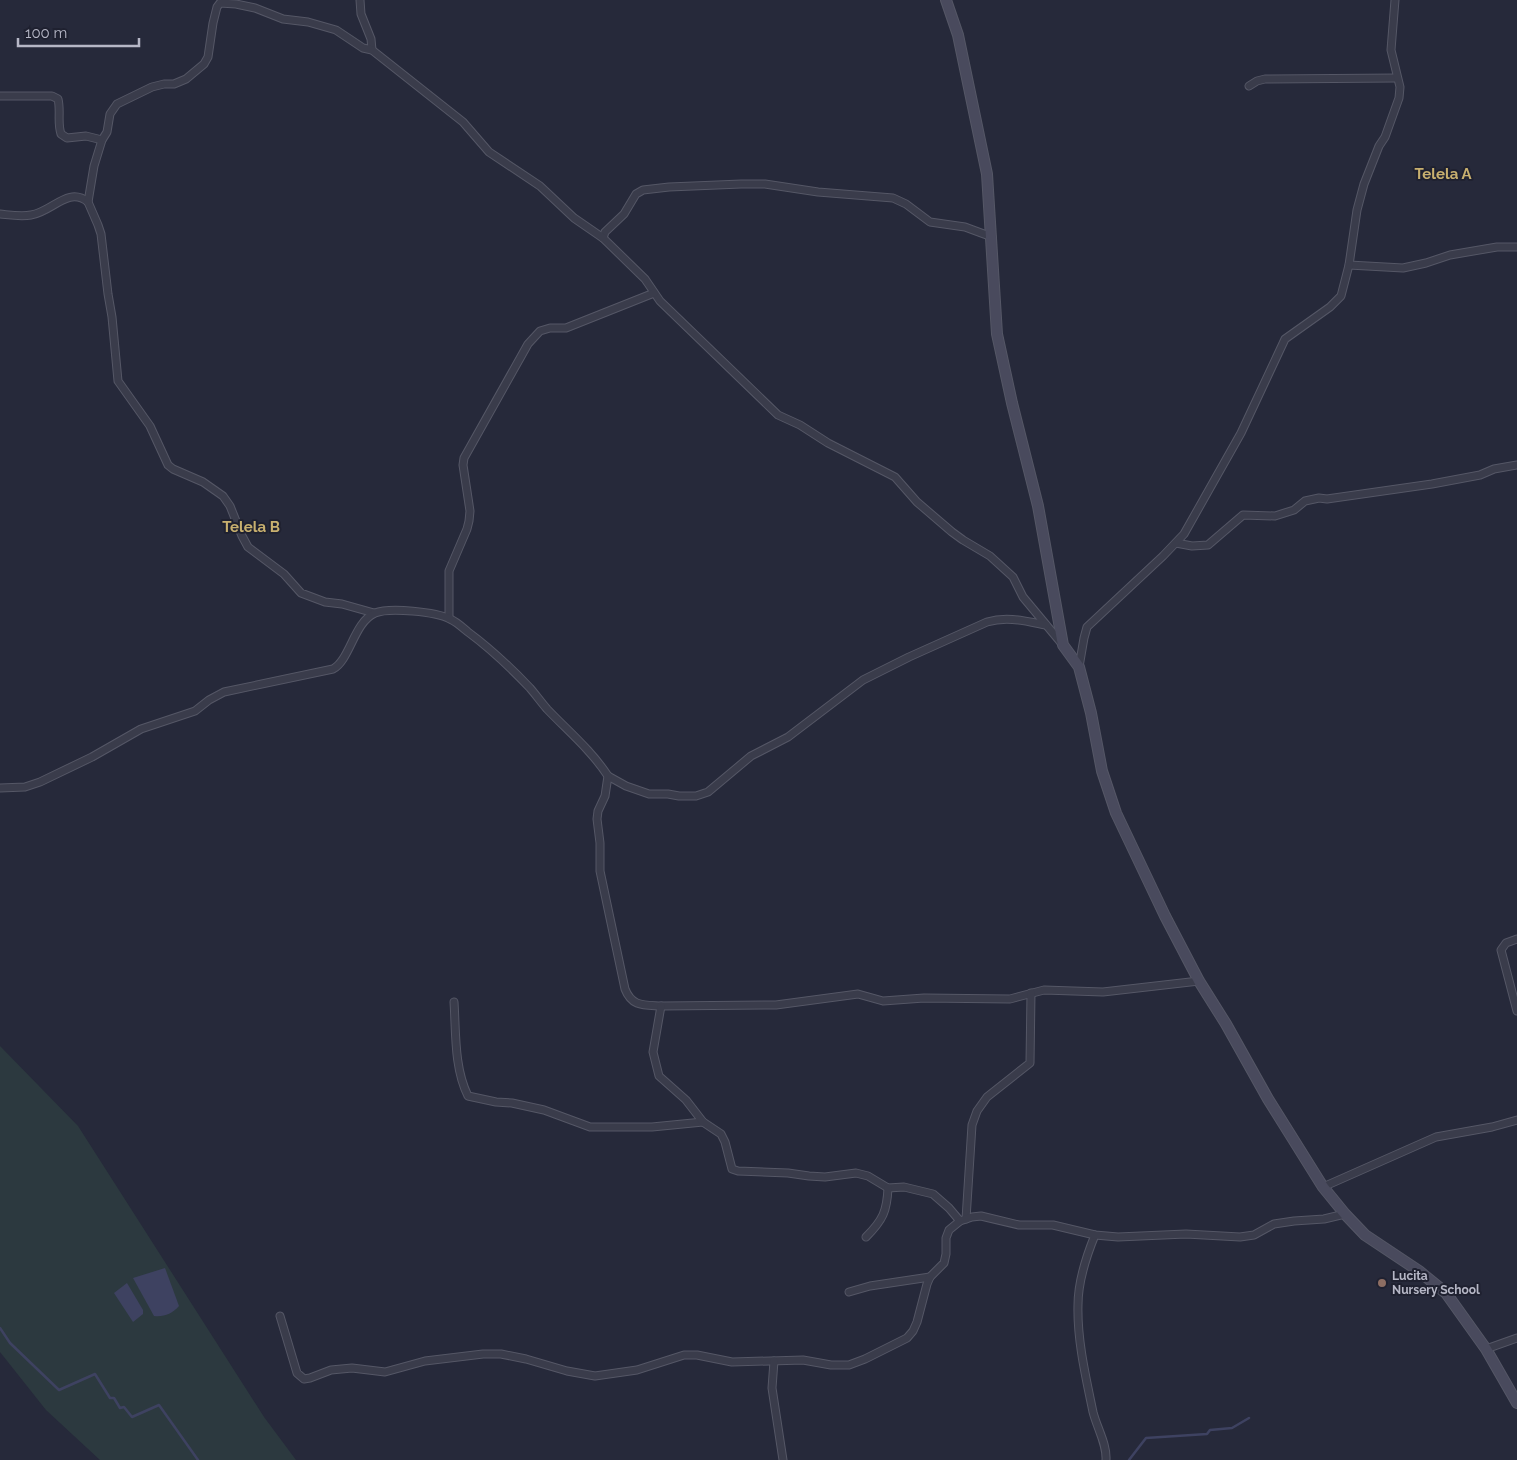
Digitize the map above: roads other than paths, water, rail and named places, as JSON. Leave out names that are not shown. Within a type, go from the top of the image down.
[{"type":"street","points":[[360,0],[361,14],[371,39],[372,50]]},
{"type":"street","points":[[946,0],[958,36],[982,143],[987,174],[992,237],[997,334],[1038,506],[1062,645]]},
{"type":"street","points":[[1079,666],[1087,627],[1176,543],[1193,520],[1241,433],[1285,338],[1338,301],[1345,287],[1357,210],[1364,184],[1379,146],[1385,137],[1399,98],[1400,87],[1391,50],[1395,0]]},
{"type":"street","points":[[88,202],[94,166],[102,140],[107,132],[110,114],[117,104],[152,87],[174,84],[186,79],[204,64],[208,57],[213,23],[220,2],[255,8],[283,19],[308,22],[336,30],[363,48],[372,50],[463,122],[489,152],[540,186],[574,218],[602,238],[640,273],[660,300],[778,415],[895,477],[917,502],[952,532],[990,556],[1012,577],[1024,597],[1079,666],[1092,713],[1102,770],[1116,813],[1152,890],[1199,981],[1226,1024],[1268,1099],[1323,1187],[1345,1214],[1365,1235],[1419,1271],[1441,1288],[1454,1303],[1486,1349],[1517,1403]]},
{"type":"street","points":[[1249,86],[1265,79],[1397,78]]},
{"type":"street","points":[[0,96],[52,96],[58,99],[60,107],[58,127],[61,134],[67,138],[86,136],[102,140]]},
{"type":"street","points":[[602,238],[605,232],[624,214],[636,194],[644,190],[741,184],[764,184],[818,192],[893,198],[906,204],[930,222],[965,227],[992,237]]},
{"type":"street","points":[[0,214],[32,215],[72,196],[79,196],[88,202],[100,228],[112,317],[118,381],[150,426],[168,465],[203,482],[223,496],[230,506],[248,547],[284,574],[302,593],[325,602],[342,604],[374,613],[384,611],[414,612],[449,618],[475,637],[512,670],[599,762],[608,776],[626,786],[649,794],[696,796],[708,792],[751,756],[788,737],[863,680],[909,657],[987,622],[998,619],[1008,618],[1046,625]]},
{"type":"street","points":[[1349,265],[1404,268],[1450,255],[1496,247],[1517,246]]},
{"type":"street","points":[[449,618],[449,572],[467,530],[470,511],[463,465],[464,458],[528,344],[540,331],[550,328],[566,328],[654,293]]},
{"type":"street","points":[[1176,543],[1192,546],[1208,545],[1243,515],[1275,516],[1294,510],[1305,501],[1319,498],[1374,493],[1432,484],[1480,474],[1494,468],[1517,465]]},
{"type":"street","points":[[0,788],[25,787],[40,782],[92,757],[141,729],[195,711],[208,700],[224,692],[333,669],[339,666],[355,635],[374,613]]},
{"type":"street","points":[[608,776],[606,791],[597,819],[600,843],[600,871],[616,952],[628,997],[633,1002],[661,1006],[776,1005],[858,994],[883,1001],[924,998],[1010,999],[1044,990],[1103,992],[1199,981]]},
{"type":"street","points":[[1517,939],[1506,943],[1501,950],[1517,1011]]},
{"type":"street","points":[[963,1220],[972,1125],[977,1111],[987,1097],[1030,1063],[1031,993]]},
{"type":"street","points":[[454,1002],[460,1072],[468,1096],[544,1110],[590,1127],[652,1127],[703,1122]]},
{"type":"street","points":[[661,1006],[653,1052],[661,1080],[686,1100],[703,1122],[721,1134],[732,1169],[825,1177],[856,1173],[868,1176],[888,1188],[904,1187],[933,1194],[963,1220]]},
{"type":"street","points":[[1323,1187],[1436,1137],[1484,1129],[1517,1120]]},
{"type":"street","points":[[866,1237],[879,1224],[885,1212],[888,1188]]},
{"type":"street","points":[[280,1316],[297,1373],[304,1379],[331,1370],[352,1368],[384,1372],[425,1361],[482,1354],[501,1354],[567,1371],[595,1376],[637,1370],[684,1355],[732,1362],[803,1360],[831,1365],[849,1365],[907,1338],[917,1322],[927,1284],[944,1263],[946,1238],[949,1230],[963,1220],[981,1216],[1019,1225],[1053,1225],[1095,1235],[1118,1237],[1186,1234],[1240,1237],[1254,1235],[1274,1224],[1324,1219],[1345,1214]]},
{"type":"street","points":[[1095,1235],[1085,1260],[1078,1313],[1080,1340],[1092,1404],[1105,1449],[1106,1460]]},
{"type":"street","points":[[849,1292],[870,1286],[930,1278]]},
{"type":"street","points":[[1486,1349],[1517,1338]]},
{"type":"street","points":[[774,1361],[772,1388],[783,1460]]},
{"type":"water","points":[[165,1268],[179,1306],[168,1314],[154,1316],[133,1278]]},
{"type":"water","points":[[127,1283],[143,1310],[143,1314],[133,1322],[114,1293]]},
{"type":"waterway","points":[[0,1328],[10,1343],[59,1390],[95,1374],[110,1398],[114,1398],[120,1408],[124,1407],[132,1417],[159,1405],[198,1460]]},
{"type":"waterway","points":[[1129,1460],[1146,1438],[1207,1434],[1210,1430],[1232,1428],[1249,1418]]},
{"type":"place","name":"Lucita Nursery School","points":[[1382,1283]]},
{"type":"district","name":"Telela A","points":[[1443,174]]},
{"type":"district","name":"Telela B","points":[[251,527]]}]
